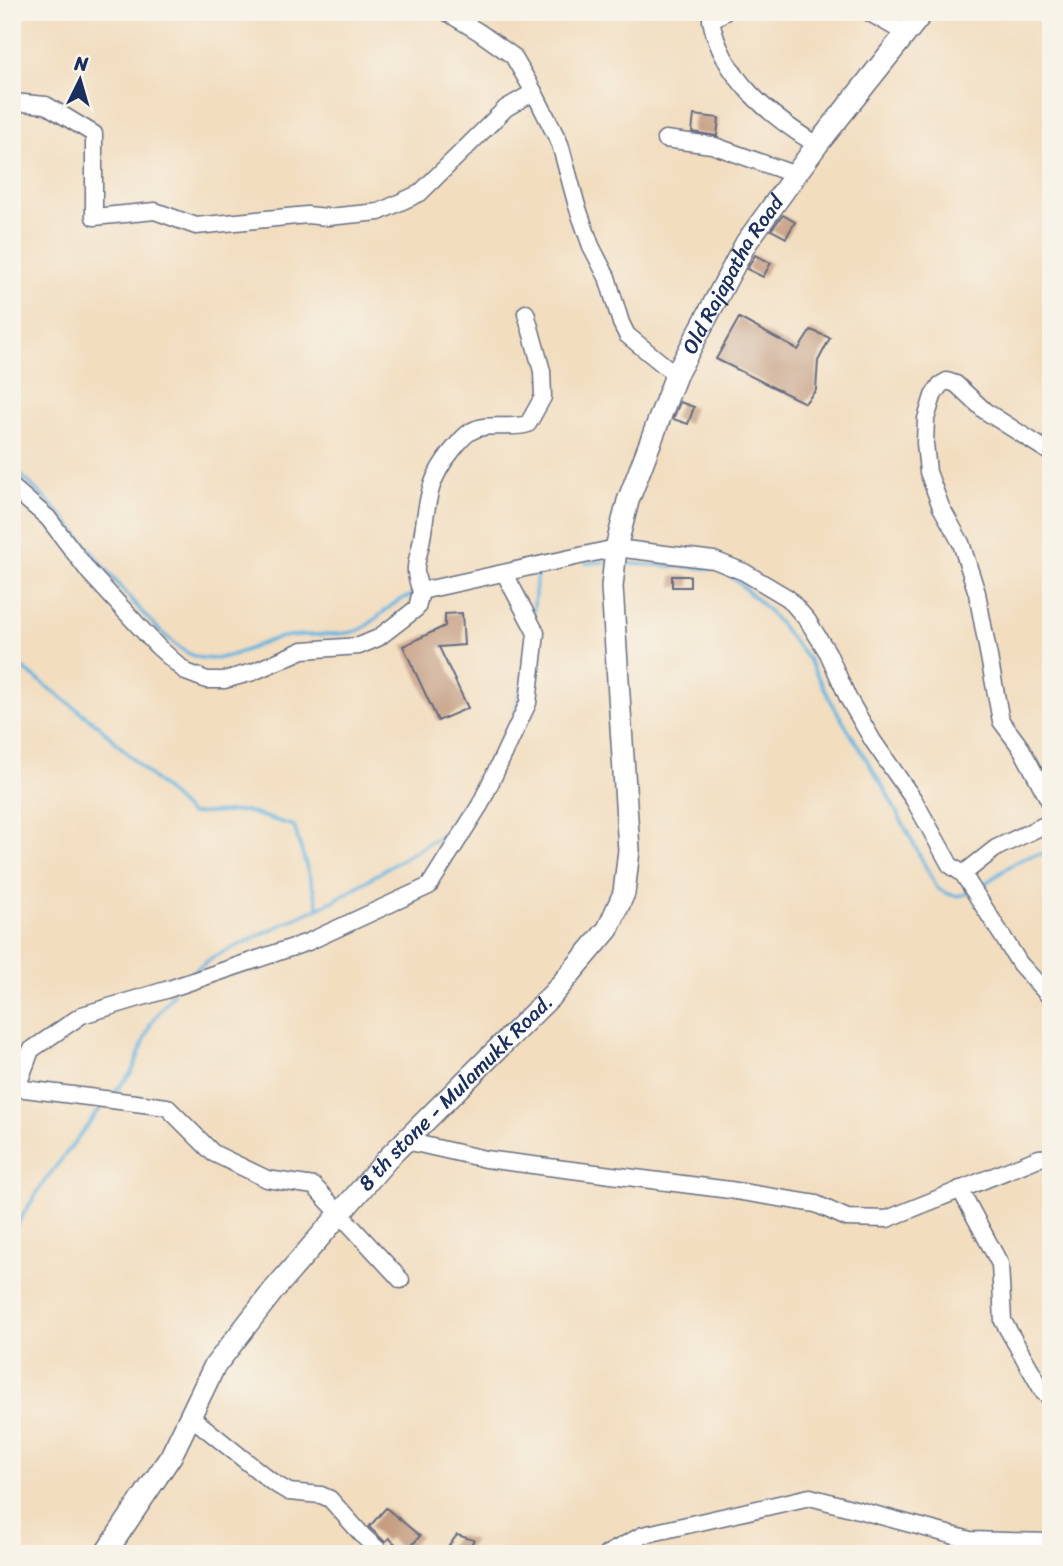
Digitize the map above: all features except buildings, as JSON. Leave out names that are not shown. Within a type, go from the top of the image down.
[{"type":"main road","name":"Old Rajapatha Road","points":[[615,559],[628,501],[676,375],[746,243],[817,145],[923,12]]},
{"type":"main road","name":"8 th stone - Mulamukk Road.","points":[[105,1554],[171,1455],[214,1367],[273,1291],[406,1141],[553,994],[608,929],[624,893],[629,850],[611,587],[615,559]]},
{"type":"street","points":[[446,12],[513,56],[560,144],[591,246],[607,277],[627,335],[676,375]]},
{"type":"street","points":[[725,12],[711,20],[732,72],[763,107],[786,126],[817,145]]},
{"type":"street","points":[[868,12],[905,33]]},
{"type":"street","points":[[12,102],[46,105],[94,134],[94,217],[155,211],[196,226],[307,215],[328,217],[379,212],[420,193],[506,108],[534,92]]},
{"type":"street","points":[[665,139],[712,145],[796,174]]},
{"type":"street","points":[[12,487],[48,518],[89,572],[157,646],[186,672],[207,680],[224,680],[253,672],[303,650],[359,646],[378,638],[417,608],[421,591],[414,568],[430,486],[439,468],[461,439],[471,431],[484,426],[514,428],[528,424],[542,397],[542,371],[526,313]]},
{"type":"street","points":[[1051,453],[985,411],[956,384],[947,381],[940,385],[933,396],[926,419],[928,472],[941,508],[961,543],[977,593],[1001,721],[1021,748],[1051,804]]},
{"type":"street","points":[[421,591],[615,559],[715,560],[744,572],[788,598],[828,653],[848,698],[873,741],[914,800],[950,865],[968,882],[1020,964],[1051,998]]},
{"type":"street","points":[[401,1280],[314,1185],[267,1179],[213,1153],[167,1107],[17,1088],[31,1050],[82,1014],[166,990],[308,942],[429,886],[480,805],[528,704],[536,633],[508,578]]},
{"type":"street","points":[[968,882],[996,848],[1051,822]]},
{"type":"street","points":[[406,1141],[485,1159],[730,1190],[816,1204],[847,1218],[887,1219],[1039,1158],[1051,1157]]},
{"type":"street","points":[[960,1189],[1000,1264],[1003,1321],[1044,1393],[1051,1397]]},
{"type":"street","points":[[190,1416],[272,1482],[289,1492],[321,1495],[330,1499],[383,1554]]},
{"type":"street","points":[[607,1554],[643,1535],[810,1497],[970,1540],[1051,1542]]},
{"type":"waterway","points":[[12,466],[65,519],[128,596],[165,636],[197,657],[207,659],[237,654],[282,637],[353,632],[369,624],[399,600],[417,595]]},
{"type":"waterway","points":[[586,563],[606,562]]},
{"type":"waterway","points":[[620,563],[717,569],[732,577],[768,610],[808,659],[884,788],[937,888],[953,895],[969,892]]},
{"type":"waterway","points":[[533,616],[537,573]]},
{"type":"waterway","points":[[12,660],[99,726],[190,814],[245,811],[294,826],[319,908]]},
{"type":"waterway","points":[[516,712],[523,682]]},
{"type":"waterway","points":[[192,973],[213,957],[335,900],[460,824]]},
{"type":"waterway","points":[[976,889],[1021,860],[1030,856],[1051,854]]},
{"type":"waterway","points":[[113,1094],[132,1072],[151,1023],[173,994]]},
{"type":"waterway","points":[[12,1232],[44,1182],[103,1105]]}]
